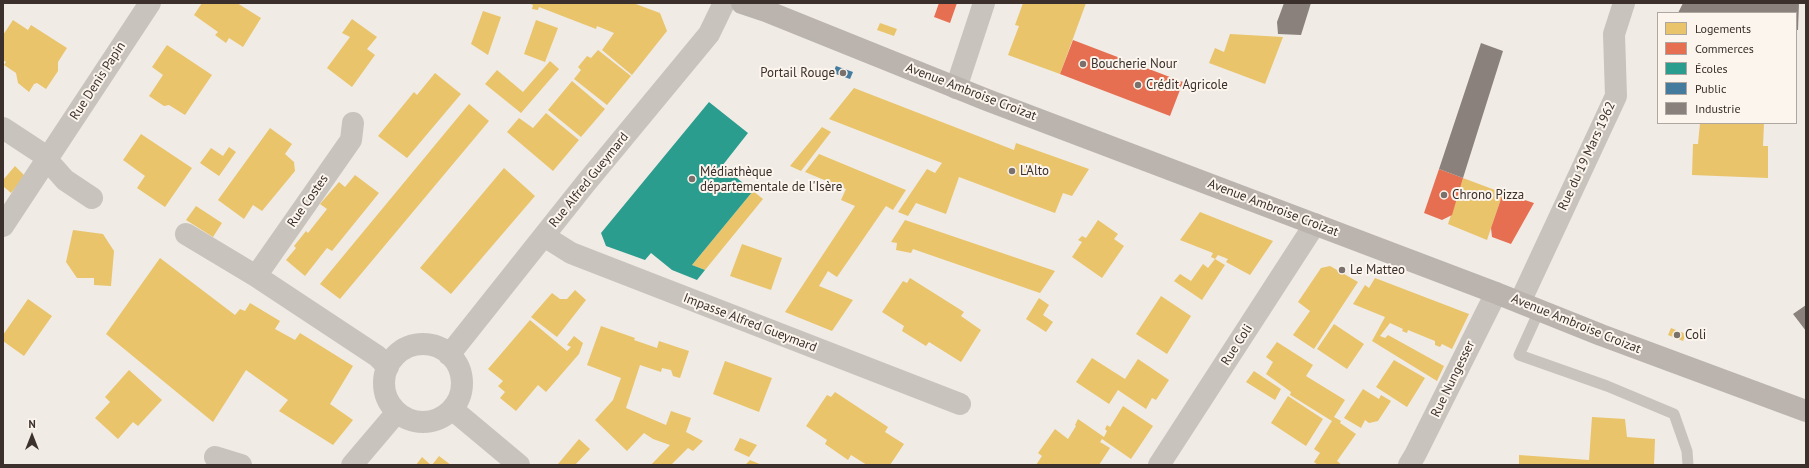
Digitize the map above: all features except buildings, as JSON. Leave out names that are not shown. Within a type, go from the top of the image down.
[{"type":"street","name":"Rue Denis Papin","points":[[3,226],[150,3]]},
{"type":"street","name":"Rue Alfred Gueymard","points":[[449,355],[709,34],[724,3]]},
{"type":"street","name":"Avenue Ambroise Croizat","points":[[742,3],[766,11],[956,88],[1520,302],[1539,311],[1806,410]]},
{"type":"street","points":[[956,88],[984,3]]},
{"type":"street","name":"Rue du 19 Mars 1962","points":[[1520,302],[1616,96],[1614,34],[1624,3]]},
{"type":"street","name":"Rue Costes","points":[[256,276],[351,140],[353,123]]},
{"type":"street","points":[[3,128],[41,153],[66,180],[92,198]]},
{"type":"street","name":"Rue Coli","points":[[1159,465],[1314,224]]},
{"type":"street","points":[[186,234],[256,276],[377,356],[388,367]]},
{"type":"street","name":"Impasse Alfred Gueymard","points":[[544,236],[571,253],[960,404]]},
{"type":"street","name":"Rue Nungesser","points":[[1408,465],[1416,455],[1496,293]]},
{"type":"street","points":[[415,345],[427,345],[439,348],[449,355],[457,364],[461,375],[462,387],[459,399],[452,408],[443,417],[432,422],[419,422],[407,419],[397,412],[389,403],[384,391],[384,378],[388,367],[395,357],[404,349],[415,345]]},
{"type":"street","points":[[452,408],[519,465]]},
{"type":"street","points":[[352,465],[397,412]]},
{"type":"street","points":[[215,457],[241,465]]},
{"type":"lane","points":[[1539,311],[1519,355],[1607,386],[1674,414],[1687,451],[1688,465]]},
{"type":"place","name":"Boucherie Nour","points":[[1083,64]]},
{"type":"place","name":"Portail Rouge","points":[[843,73]]},
{"type":"place","name":"Crédit Agricole","points":[[1138,85]]},
{"type":"place","name":"L'Alto","points":[[1012,171]]},
{"type":"place","name":"Médiathèque départementale de l'Isère","points":[[692,179]]},
{"type":"place","name":"Chrono Pizza","points":[[1444,195]]},
{"type":"place","name":"Le Matteo","points":[[1342,270]]},
{"type":"place","name":"Coli","points":[[1677,335]]}]
